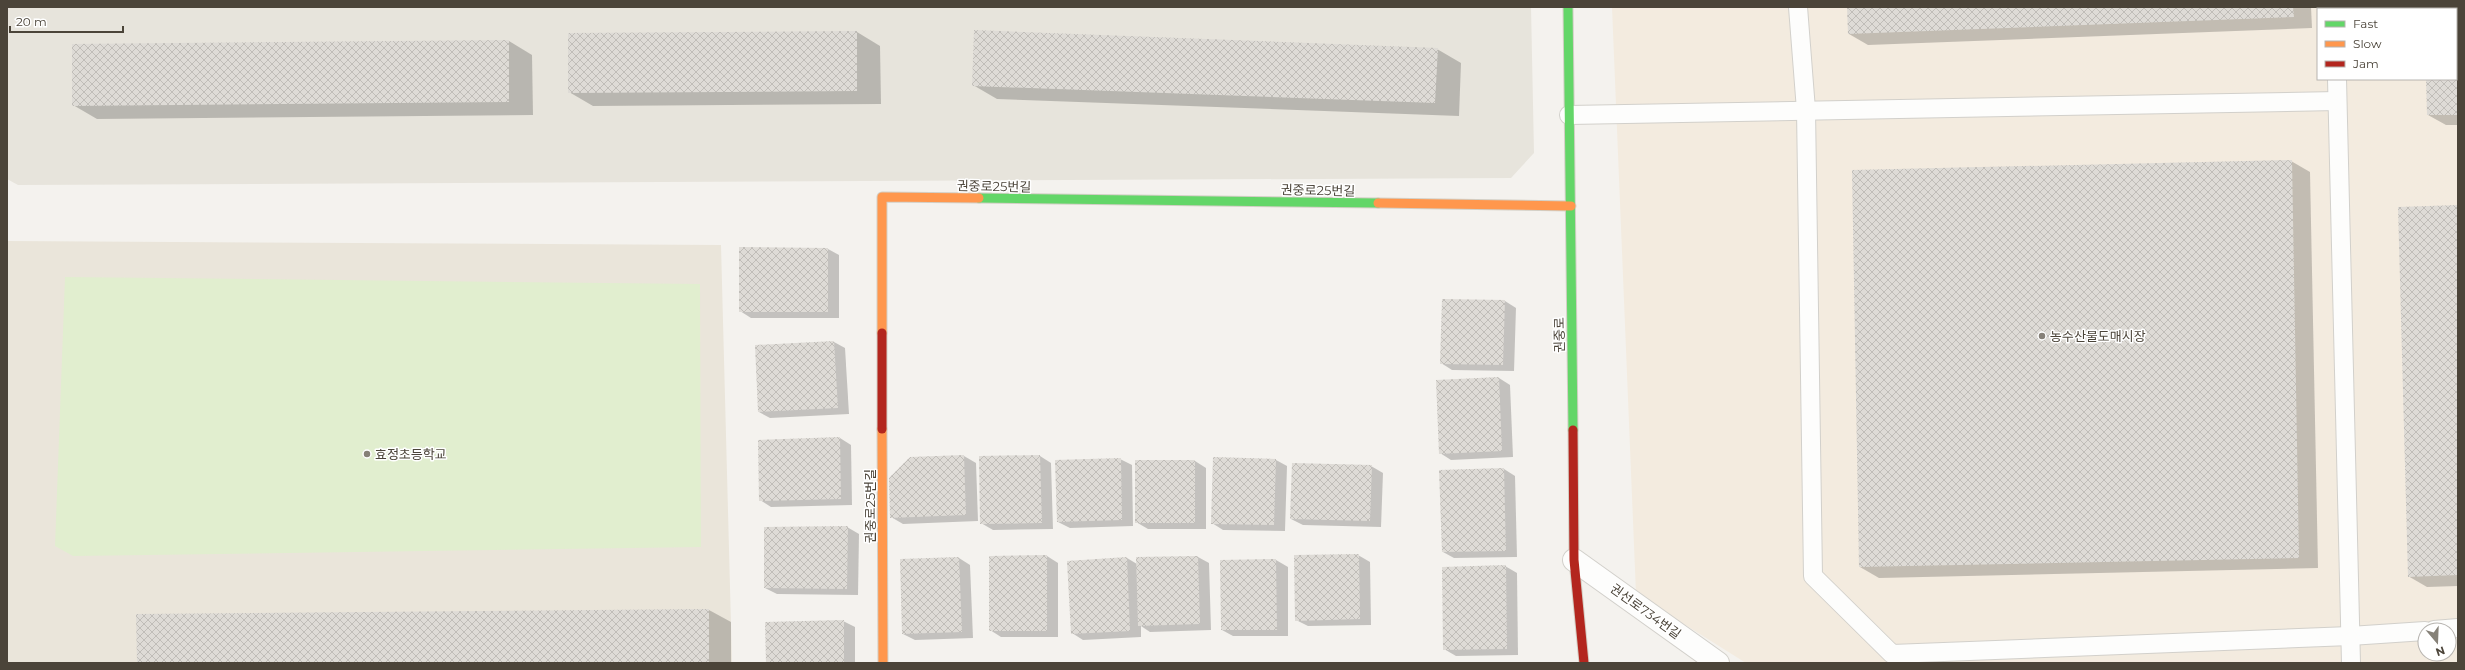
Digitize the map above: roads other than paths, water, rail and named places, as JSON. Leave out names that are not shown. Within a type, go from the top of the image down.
[{"type":"street","name":"권중로","points":[[1568,7],[1574,560],[1584,663]]},
{"type":"street","name":"권중로25번길","points":[[883,663],[882,197],[1571,206]]},
{"type":"street","name":"권선로734번길","points":[[1574,560],[1718,663]]},
{"type":"lane","points":[[1798,7],[1806,110],[1813,576],[1892,654],[2350,636],[2417,632]]},
{"type":"lane","points":[[2337,80],[2351,663]]},
{"type":"lane","points":[[1569,115],[2337,101]]},
{"type":"place","name":"농수산물도매시장","points":[[2042,336]]},
{"type":"place","name":"효정초등학교","points":[[367,454]]}]
